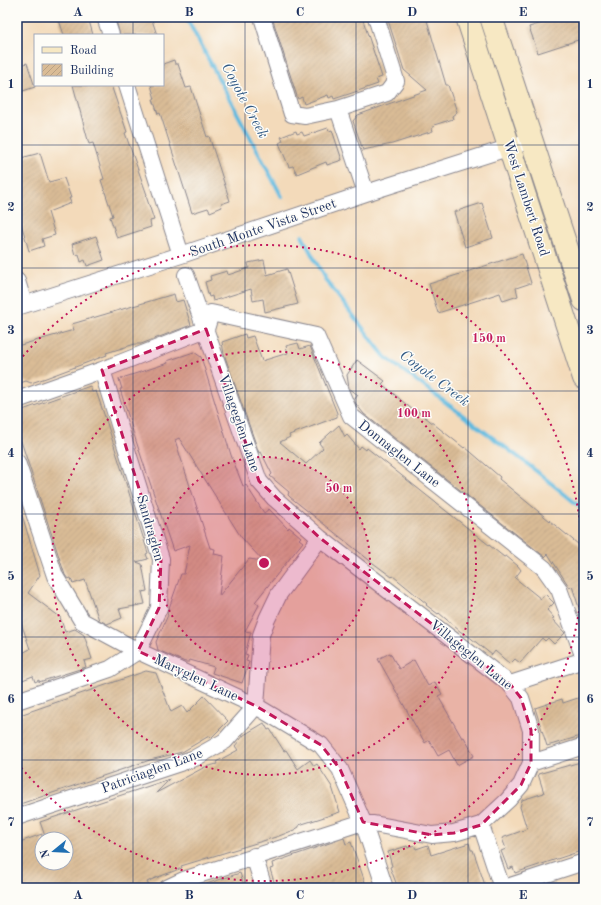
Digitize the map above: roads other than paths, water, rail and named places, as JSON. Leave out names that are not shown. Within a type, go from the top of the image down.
[{"type":"main road","name":"West Lambert Road","points":[[467,17],[584,378]]},
{"type":"main road","name":"West Lambert Road","points":[[491,17],[584,300]]},
{"type":"street","points":[[105,17],[111,34]]},
{"type":"street","points":[[262,17],[292,114],[305,116],[338,109],[387,93],[396,81],[376,17]]},
{"type":"street","points":[[127,86],[181,256]]},
{"type":"street","points":[[338,109],[366,193]]},
{"type":"street","name":"South Monte Vista Street","points":[[21,306],[181,256],[366,193],[509,148],[531,139]]},
{"type":"street","name":"Villageglen Lane","points":[[186,275],[259,481],[274,498],[320,538],[510,684],[521,698],[531,730],[532,763]]},
{"type":"street","points":[[17,281],[21,306]]},
{"type":"street","name":"Donnaglen Lane","points":[[206,329],[211,312],[316,336],[351,416],[544,568],[559,589],[584,659],[510,684]]},
{"type":"street","points":[[17,400],[102,370],[206,329]]},
{"type":"street","name":"Sandraglen","points":[[102,370],[161,560],[159,608],[138,651]]},
{"type":"street","name":"Maryglen Lane","points":[[17,462],[55,576],[68,600],[82,620],[138,651],[256,706],[321,745],[340,769],[363,822],[384,888]]},
{"type":"street","points":[[256,706],[261,635],[267,619],[279,594],[320,538]]},
{"type":"street","points":[[17,701],[110,669],[138,651]]},
{"type":"street","name":"Patriciaglen Lane","points":[[17,817],[195,758],[225,741],[256,706]]},
{"type":"street","points":[[167,888],[186,879],[254,856],[363,822],[432,835],[454,834],[480,825],[508,800],[520,785],[532,763],[584,746]]},
{"type":"street","points":[[480,825],[503,888],[584,862]]},
{"type":"street","points":[[254,856],[264,888]]},
{"type":"waterway","name":"Coyote Creek","points":[[186,17],[282,197]]},
{"type":"waterway","name":"Coyote Creek","points":[[302,236],[325,279],[385,357],[525,462],[584,510]]}]
